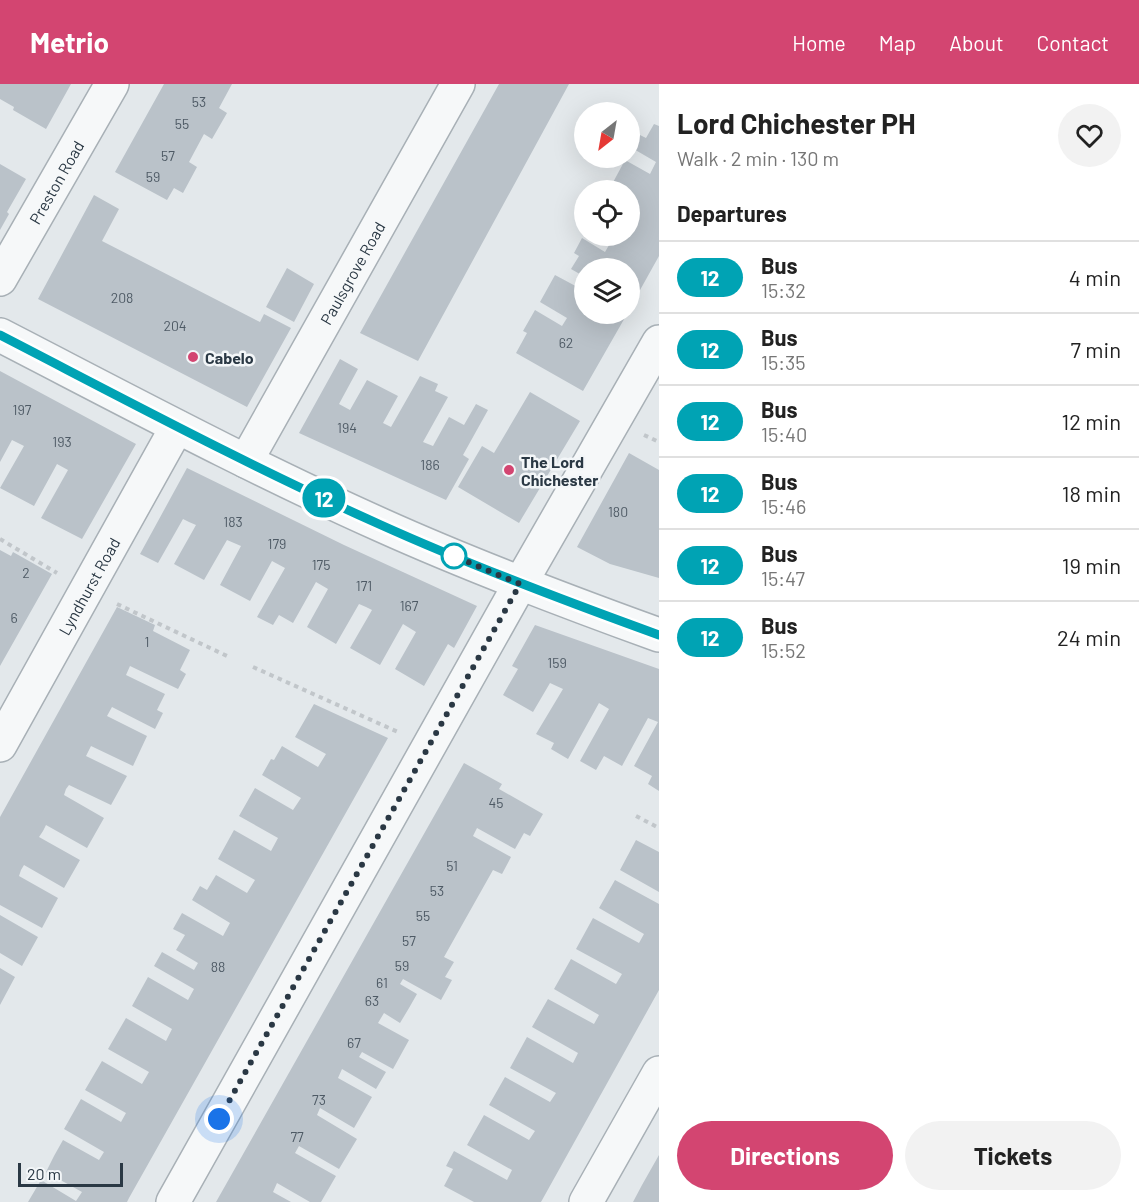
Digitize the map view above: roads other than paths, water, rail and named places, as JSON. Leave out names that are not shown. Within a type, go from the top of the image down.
[{"type":"street","name":"Preston Road","points":[[0,279],[112,84]]},
{"type":"street","name":"Paulsgrove Road","points":[[246,461],[458,84]]},
{"type":"street","points":[[0,335],[177,427],[381,525],[520,584],[659,635]]},
{"type":"street","points":[[172,1202],[659,342]]},
{"type":"street","name":"Lyndhurst Road","points":[[0,745],[177,427]]},
{"type":"street","points":[[586,1202],[659,1073]]},
{"type":"place","name":"Cabelo","points":[[193,357]]},
{"type":"place","name":"The Lord Chichester","points":[[509,470]]}]
